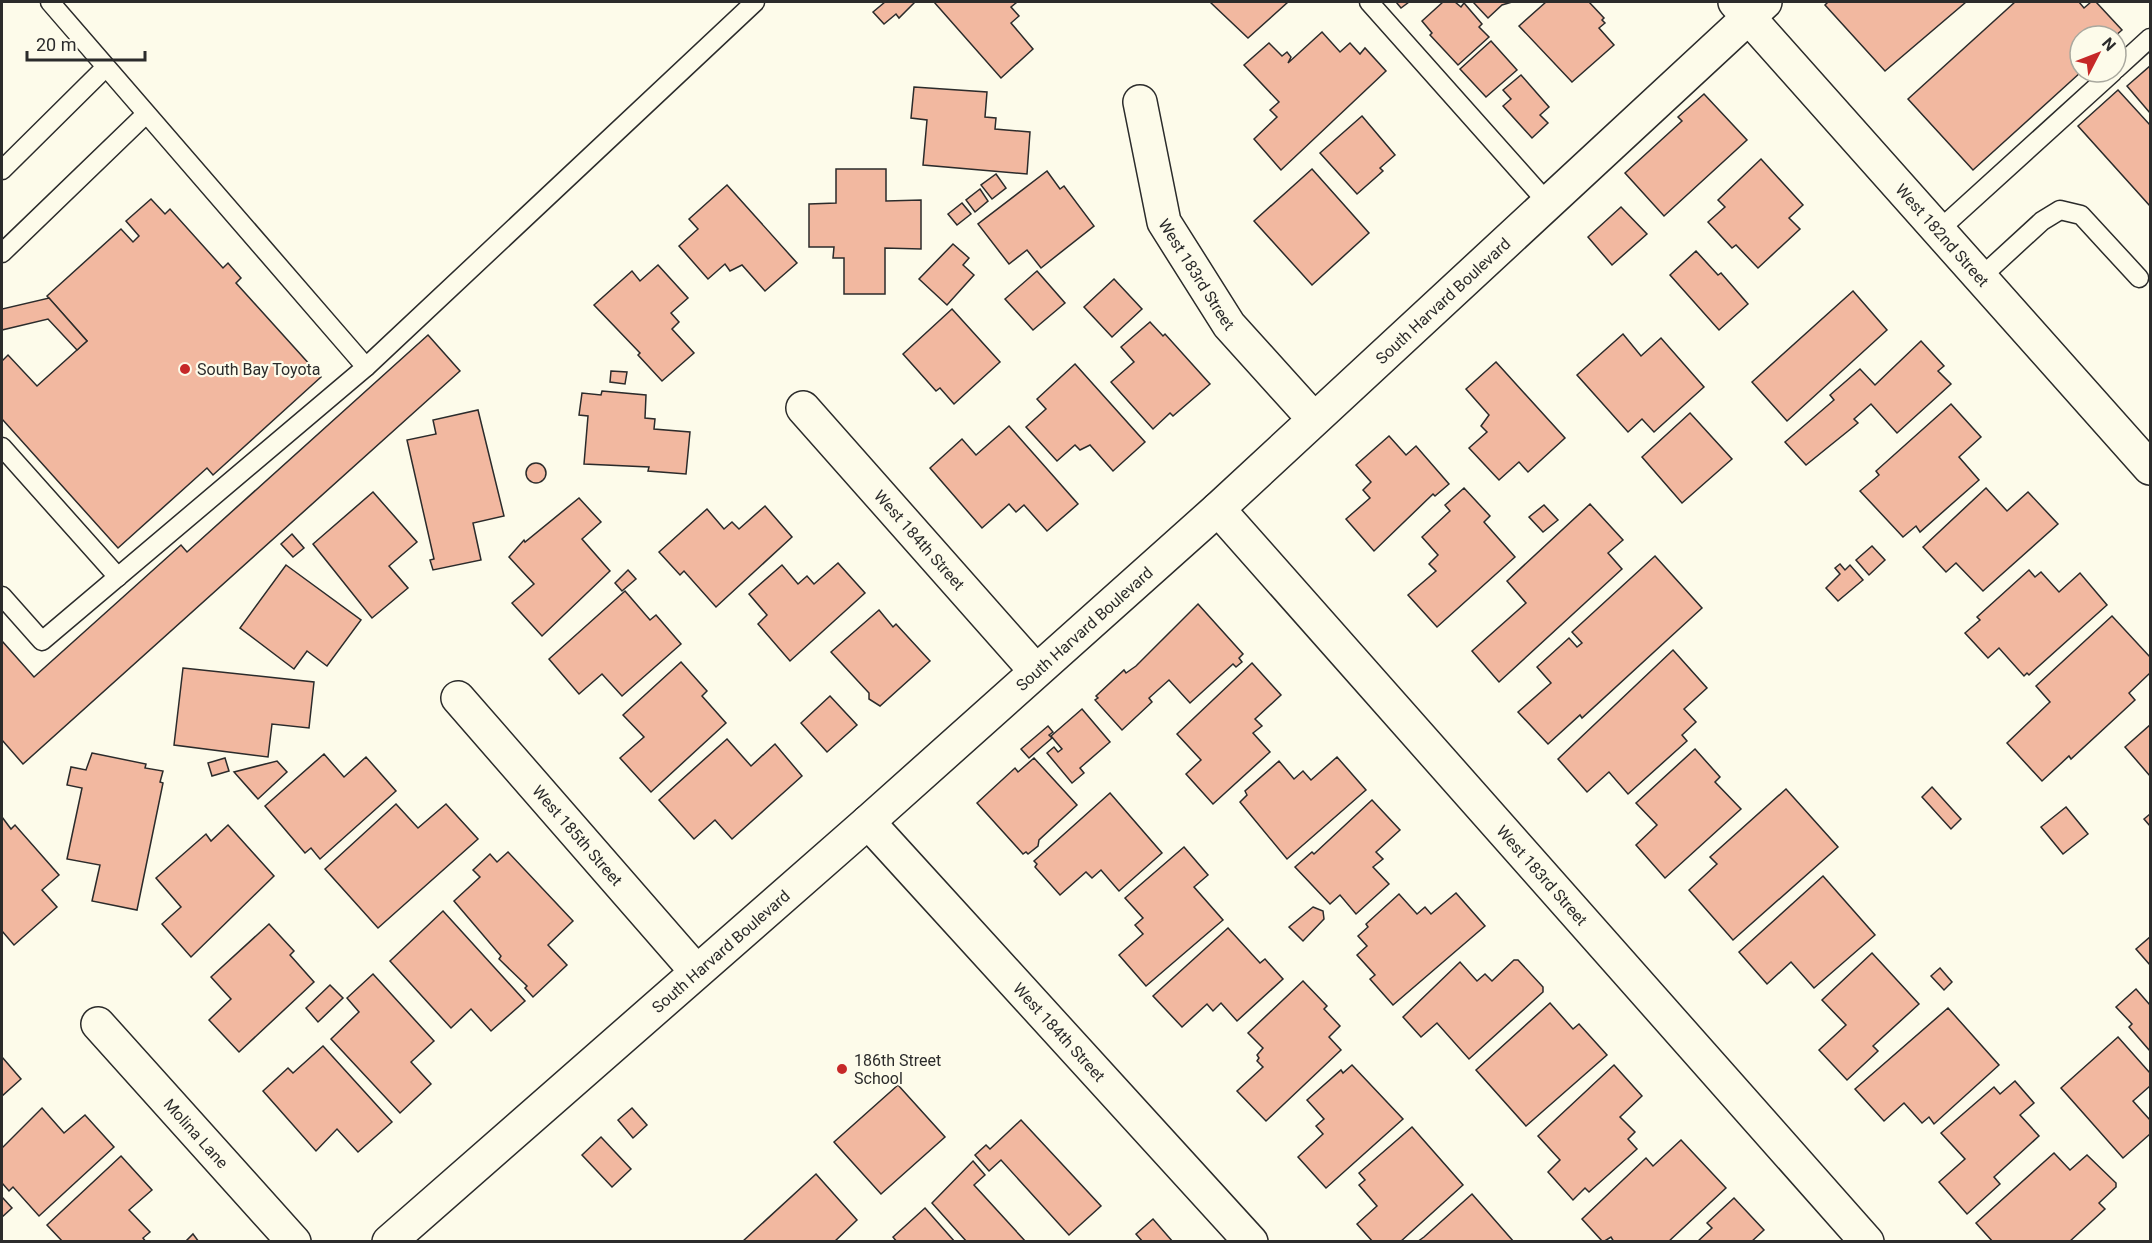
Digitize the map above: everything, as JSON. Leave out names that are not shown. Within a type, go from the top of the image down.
[{"type":"street","name":"South Harvard Boulevard","points":[[389,1242],[868,822],[1035,670],[1218,509],[1546,202],[1750,6]]},
{"type":"street","name":"West 182nd Street","points":[[1750,6],[1939,230],[2147,456]]},
{"type":"street","name":"West 183rd Street","points":[[1140,102],[1164,222],[1229,325],[1313,418]]},
{"type":"street","name":"West 184th Street","points":[[803,408],[1035,670]]},
{"type":"street","name":"West 183rd Street","points":[[1218,509],[1867,1242]]},
{"type":"street","name":"West 185th Street","points":[[458,698],[696,971]]},
{"type":"street","name":"West 184th Street","points":[[868,822],[1251,1242]]},
{"type":"street","name":"Molina Lane","points":[[98,1024],[294,1242]]},
{"type":"lane","points":[[50,2],[366,367]]},
{"type":"lane","points":[[2,596],[42,641],[366,367],[755,2]]},
{"type":"lane","points":[[1369,2],[1546,202]]},
{"type":"lane","points":[[2128,58],[2151,38]]},
{"type":"lane","points":[[2,170],[105,68]]},
{"type":"lane","points":[[1939,230],[2099,84]]},
{"type":"lane","points":[[2,253],[146,114]]},
{"type":"lane","points":[[1981,277],[2042,220],[2060,210],[2081,215],[2139,278]]},
{"type":"lane","points":[[2,447],[118,577]]},
{"type":"building","points":[[885,2],[914,3],[899,18],[896,14],[884,24],[873,12]]},
{"type":"building","points":[[934,2],[1017,2],[1011,7],[1019,16],[1011,23],[1033,49],[1001,78]]},
{"type":"building","points":[[1210,2],[1288,2],[1248,38]]},
{"type":"building","points":[[1396,2],[1409,2],[1401,8]]},
{"type":"building","points":[[1443,2],[1455,2],[1461,7],[1464,3],[1482,24],[1479,27],[1489,37],[1458,65],[1430,35],[1432,33],[1422,21]]},
{"type":"building","points":[[1473,2],[1512,2],[1502,5],[1488,18]]},
{"type":"building","points":[[1546,2],[1589,2],[1604,18],[1602,20],[1605,23],[1599,28],[1614,45],[1572,82],[1519,26]]},
{"type":"building","points":[[1828,2],[1966,2],[1885,71],[1825,5]]},
{"type":"building","points":[[2015,2],[2079,2],[2084,8],[2091,2],[2096,2],[2116,24],[2068,24],[2068,84],[1973,170],[1908,99]]},
{"type":"building","points":[[1322,32],[1340,52],[1350,43],[1360,54],[1365,48],[1386,71],[1281,170],[1254,139],[1277,117],[1270,110],[1279,102],[1244,65],[1269,43],[1282,56],[1287,52],[1291,57],[1288,63]]},
{"type":"building","points":[[1491,41],[1517,70],[1486,97],[1460,69]]},
{"type":"building","points":[[2150,66],[2150,113],[2127,86]]},
{"type":"building","points":[[1521,75],[1549,107],[1540,115],[1548,123],[1532,138],[1503,106],[1511,99],[1503,90]]},
{"type":"building","points":[[914,87],[987,92],[985,117],[996,118],[995,129],[1030,132],[1027,174],[923,165],[927,120],[911,118]]},
{"type":"building","points":[[2118,90],[2150,125],[2150,206],[2078,126]]},
{"type":"building","points":[[1704,94],[1747,140],[1664,216],[1625,173],[1682,121],[1678,117]]},
{"type":"building","points":[[1362,116],[1395,155],[1380,168],[1383,171],[1357,194],[1320,153]]},
{"type":"building","points":[[1761,159],[1803,205],[1789,218],[1800,229],[1758,268],[1736,245],[1732,248],[1708,222],[1725,207],[1718,200]]},
{"type":"building","points":[[836,169],[886,169],[886,201],[921,200],[921,249],[885,248],[885,294],[844,294],[844,258],[833,258],[834,247],[809,247],[809,204],[836,203]]},
{"type":"building","points":[[1312,169],[1369,233],[1312,285],[1254,221]]},
{"type":"building","points":[[1047,171],[1060,189],[1064,186],[1094,226],[1041,268],[1027,250],[1009,264],[978,224]]},
{"type":"building","points":[[996,174],[1006,188],[992,199],[981,185]]},
{"type":"building","points":[[727,185],[797,263],[765,291],[742,265],[730,271],[725,264],[708,279],[679,246],[698,229],[689,219]]},
{"type":"building","points":[[980,189],[988,201],[975,212],[966,200]]},
{"type":"building","name":"South Bay Toyota","points":[[151,199],[165,214],[170,209],[223,268],[228,263],[241,278],[236,283],[321,377],[213,475],[207,468],[118,548],[2,419],[2,361],[8,355],[37,386],[87,341],[47,296],[121,229],[133,242],[139,236],[126,221]]},
{"type":"building","points":[[962,203],[971,214],[957,225],[948,214]]},
{"type":"building","points":[[1621,207],[1647,234],[1612,265],[1588,237]]},
{"type":"building","points":[[953,244],[969,258],[963,265],[974,275],[947,305],[919,279]]},
{"type":"building","points":[[1696,251],[1718,275],[1721,273],[1748,304],[1719,330],[1670,275]]},
{"type":"building","points":[[658,265],[688,298],[671,313],[679,322],[672,329],[694,353],[662,381],[638,355],[640,353],[594,305],[632,271],[640,281]]},
{"type":"building","points":[[1037,271],[1065,303],[1033,330],[1005,299]]},
{"type":"building","points":[[1114,279],[1142,309],[1112,337],[1084,307]]},
{"type":"building","points":[[1853,291],[1887,330],[1787,421],[1752,382]]},
{"type":"building","points":[[49,298],[87,341],[77,350],[48,319],[2,330],[2,309]]},
{"type":"building","points":[[952,309],[1000,362],[954,404],[940,388],[936,391],[903,354]]},
{"type":"building","points":[[1150,322],[1163,336],[1165,334],[1210,384],[1173,416],[1170,413],[1153,429],[1111,382],[1134,362],[1121,347]]},
{"type":"building","points":[[1623,334],[1641,356],[1661,338],[1704,387],[1654,432],[1642,419],[1628,432],[1577,375]]},
{"type":"building","points":[[428,335],[460,371],[23,764],[2,740],[2,641],[34,677],[181,545],[187,552]]},
{"type":"building","points":[[1921,341],[1944,366],[1938,371],[1951,384],[1897,433],[1871,404],[1854,419],[1858,423],[1806,465],[1785,442],[1834,400],[1830,395],[1860,369],[1875,385]]},
{"type":"building","points":[[1496,362],[1565,438],[1528,472],[1519,462],[1499,480],[1469,448],[1487,432],[1481,426],[1489,415],[1466,389]]},
{"type":"building","points":[[1075,364],[1145,442],[1113,471],[1090,445],[1080,450],[1075,445],[1057,461],[1026,427],[1046,409],[1037,399]]},
{"type":"building","points":[[611,371],[627,372],[625,384],[610,382]]},
{"type":"building","points":[[602,391],[646,395],[645,418],[655,419],[654,429],[690,432],[686,474],[648,471],[649,467],[584,464],[588,416],[579,415],[582,393],[601,395]]},
{"type":"building","points":[[1951,404],[1981,437],[1959,457],[1979,480],[1920,532],[1916,526],[1903,537],[1860,491],[1879,475],[1876,471]]},
{"type":"building","points":[[478,410],[504,516],[473,523],[481,560],[433,570],[430,560],[434,559],[407,440],[436,434],[433,420]]},
{"type":"building","points":[[1690,413],[1732,459],[1682,503],[1642,457]]},
{"type":"building","points":[[1009,426],[1078,504],[1047,531],[1024,505],[1016,512],[1009,504],[982,528],[930,468],[962,439],[976,455]]},
{"type":"building","points":[[1389,436],[1406,455],[1416,446],[1449,484],[1435,496],[1433,494],[1374,551],[1346,519],[1370,498],[1363,490],[1371,482],[1356,465]]},
{"type":"building","points":[[532,463],[540,463],[546,469],[546,477],[540,483],[532,483],[526,477],[526,469]]},
{"type":"building","points":[[1464,488],[1490,516],[1484,522],[1515,557],[1437,627],[1408,595],[1436,571],[1429,564],[1438,555],[1422,537],[1450,511],[1445,505]]},
{"type":"building","points":[[1986,488],[2007,511],[2028,492],[2058,524],[1983,591],[1956,563],[1946,572],[1923,547]]},
{"type":"building","points":[[373,492],[417,542],[389,566],[408,588],[372,618],[313,544]]},
{"type":"building","points":[[579,498],[601,522],[582,539],[610,571],[542,636],[512,603],[534,584],[509,557],[524,540],[525,542]]},
{"type":"building","points":[[1590,504],[1623,540],[1608,553],[1622,569],[1499,682],[1472,651],[1526,603],[1507,581]]},
{"type":"building","points":[[1544,505],[1558,520],[1543,532],[1529,517]]},
{"type":"building","points":[[765,506],[792,537],[716,607],[684,571],[680,575],[659,552],[707,509],[724,529],[732,522],[739,529]]},
{"type":"building","points":[[292,534],[304,548],[293,557],[281,544]]},
{"type":"building","points":[[1872,546],[1885,560],[1869,575],[1856,560]]},
{"type":"building","points":[[1655,556],[1702,608],[1582,718],[1580,715],[1548,744],[1518,712],[1551,683],[1537,667],[1569,638],[1577,647],[1582,643],[1572,632]]},
{"type":"building","points":[[838,563],[865,593],[790,661],[758,624],[767,615],[749,594],[782,565],[798,584],[807,576],[814,584]]},
{"type":"building","points":[[1840,564],[1845,570],[1850,565],[1863,580],[1838,601],[1826,588],[1840,574],[1835,568]]},
{"type":"building","points":[[286,565],[361,620],[327,666],[307,651],[294,669],[240,628]]},
{"type":"building","points":[[628,570],[636,579],[622,591],[615,583]]},
{"type":"building","points":[[2029,570],[2035,577],[2041,572],[2059,592],[2080,573],[2107,605],[2029,675],[2027,673],[2024,676],[1999,648],[1988,658],[1965,633],[1980,620],[1977,617]]},
{"type":"building","points":[[625,591],[650,620],[656,615],[681,644],[622,696],[602,674],[579,694],[549,659]]},
{"type":"building","points":[[1198,604],[1243,654],[1239,658],[1242,662],[1236,667],[1233,664],[1190,703],[1169,680],[1149,698],[1152,702],[1122,730],[1095,700],[1098,698],[1096,696],[1124,670],[1126,673],[1136,666]]},
{"type":"building","points":[[879,610],[893,627],[896,624],[930,661],[880,706],[869,699],[869,693],[831,652]]},
{"type":"building","points":[[2112,616],[2150,657],[2150,673],[2129,693],[2135,700],[2071,759],[2069,756],[2042,781],[2007,743],[2050,702],[2036,686]]},
{"type":"building","points":[[1673,650],[1707,688],[1684,709],[1696,722],[1682,735],[1687,741],[1628,794],[1609,772],[1587,792],[1558,759]]},
{"type":"building","points":[[681,662],[707,691],[702,696],[726,723],[651,792],[620,758],[644,737],[623,715]]},
{"type":"building","points":[[1252,663],[1281,695],[1255,719],[1262,726],[1253,733],[1270,752],[1213,804],[1186,774],[1201,760],[1177,734]]},
{"type":"building","points":[[183,668],[314,682],[309,728],[272,724],[268,757],[174,745]]},
{"type":"building","points":[[830,696],[857,725],[827,752],[801,723]]},
{"type":"building","points":[[1082,709],[1110,742],[1080,768],[1084,773],[1072,783],[1047,753],[1054,747],[1058,752],[1062,749],[1051,736]]},
{"type":"building","points":[[2150,725],[2150,776],[2125,747]]},
{"type":"building","points":[[1048,726],[1053,732],[1049,735],[1052,738],[1029,758],[1021,749]]},
{"type":"building","points":[[727,739],[751,766],[775,744],[802,776],[732,839],[715,820],[694,839],[659,800]]},
{"type":"building","points":[[1695,749],[1720,777],[1715,782],[1741,809],[1665,878],[1636,845],[1657,825],[1636,803]]},
{"type":"building","points":[[92,753],[146,764],[145,768],[163,771],[160,782],[163,783],[137,910],[92,901],[100,865],[67,859],[82,788],[67,785],[71,767],[86,770]]},
{"type":"building","points":[[324,754],[344,777],[366,757],[396,791],[320,859],[311,848],[305,853],[265,806]]},
{"type":"building","points":[[1337,757],[1366,790],[1287,859],[1240,802],[1247,795],[1245,791],[1279,761],[1294,779],[1303,771],[1311,780]]},
{"type":"building","points":[[225,758],[229,771],[212,776],[208,763]]},
{"type":"building","points":[[1034,758],[1077,805],[1039,840],[1038,846],[1028,854],[1026,852],[1023,854],[977,803],[1015,768],[1018,772]]},
{"type":"building","points":[[277,761],[287,772],[258,799],[234,772]]},
{"type":"building","points":[[1932,787],[1961,819],[1951,829],[1922,797]]},
{"type":"building","points":[[1786,789],[1838,847],[1733,940],[1689,890],[1717,864],[1710,857]]},
{"type":"building","points":[[1110,793],[1162,853],[1119,891],[1101,870],[1092,878],[1086,872],[1060,895],[1035,867],[1037,864],[1034,861]]},
{"type":"building","points":[[1372,800],[1400,830],[1376,852],[1383,859],[1373,867],[1389,884],[1356,914],[1340,895],[1330,904],[1295,867],[1312,852],[1314,854]]},
{"type":"building","points":[[396,804],[418,828],[446,804],[478,839],[378,928],[325,869]]},
{"type":"building","points":[[2066,807],[2088,834],[2063,854],[2041,827]]},
{"type":"building","points":[[2150,814],[2150,826],[2144,819]]},
{"type":"building","points":[[2,817],[11,829],[15,825],[59,875],[42,890],[57,907],[14,945],[2,931]]},
{"type":"building","points":[[228,825],[274,876],[191,957],[162,924],[181,907],[156,878],[206,834],[211,841]]},
{"type":"building","points":[[1184,847],[1208,875],[1194,887],[1223,920],[1146,986],[1119,955],[1143,934],[1135,925],[1143,918],[1125,898]]},
{"type":"building","points":[[508,852],[573,921],[548,945],[567,965],[533,997],[525,988],[527,986],[499,959],[501,956],[454,901],[480,877],[473,870],[490,854],[497,862]]},
{"type":"building","points":[[1823,876],[1875,935],[1814,988],[1791,962],[1767,984],[1739,952]]},
{"type":"building","points":[[1456,893],[1485,926],[1393,1005],[1370,979],[1375,975],[1357,955],[1367,946],[1358,936],[1368,927],[1366,924],[1399,894],[1417,914],[1425,907],[1431,914]]},
{"type":"building","points":[[1313,907],[1323,911],[1324,919],[1303,941],[1289,927]]},
{"type":"building","points":[[443,911],[525,1001],[491,1031],[471,1009],[451,1028],[390,961]]},
{"type":"building","points":[[269,924],[294,951],[290,955],[314,982],[239,1052],[209,1020],[231,999],[211,977]]},
{"type":"building","points":[[1228,928],[1260,963],[1265,959],[1283,979],[1237,1021],[1221,1003],[1213,1011],[1207,1004],[1182,1027],[1153,996]]},
{"type":"building","points":[[2150,937],[2150,965],[2136,949]]},
{"type":"building","points":[[1872,953],[1919,1004],[1873,1046],[1878,1051],[1847,1080],[1819,1050],[1846,1025],[1822,1000]]},
{"type":"building","points":[[1514,960],[1518,960],[1543,987],[1543,992],[1469,1059],[1437,1023],[1421,1037],[1403,1017],[1460,962],[1477,981],[1485,974],[1492,981]]},
{"type":"building","points":[[1940,968],[1952,982],[1944,990],[1931,976]]},
{"type":"building","points":[[373,974],[434,1041],[411,1062],[431,1084],[400,1113],[331,1039],[359,1012],[347,998]]},
{"type":"building","points":[[1303,981],[1327,1006],[1324,1009],[1340,1026],[1329,1037],[1341,1050],[1266,1121],[1237,1091],[1263,1067],[1257,1061],[1259,1058],[1257,1055],[1263,1048],[1248,1033]]},
{"type":"building","points":[[330,985],[343,998],[318,1022],[306,1008]]},
{"type":"building","points":[[2136,989],[2150,1005],[2150,1051],[2129,1027],[2132,1024],[2116,1007]]},
{"type":"building","points":[[1550,1003],[1573,1029],[1579,1024],[1607,1055],[1526,1126],[1476,1070]]},
{"type":"building","points":[[1948,1008],[1999,1065],[1934,1124],[1929,1117],[1922,1123],[1904,1103],[1884,1121],[1855,1089]]},
{"type":"building","points":[[2118,1037],[2150,1073],[2150,1086],[2133,1101],[2150,1120],[2150,1134],[2123,1158],[2061,1088]]},
{"type":"building","points":[[323,1046],[392,1122],[358,1152],[337,1129],[316,1151],[263,1091],[288,1068],[293,1073]]},
{"type":"building","points":[[2,1057],[21,1079],[2,1096]]},
{"type":"building","points":[[1352,1065],[1403,1119],[1326,1188],[1298,1157],[1323,1134],[1316,1126],[1324,1119],[1307,1100],[1341,1070],[1343,1073]]},
{"type":"building","points":[[1614,1065],[1642,1096],[1620,1117],[1635,1132],[1628,1139],[1637,1149],[1589,1192],[1585,1188],[1573,1200],[1548,1172],[1560,1160],[1538,1136]]},
{"type":"building","points":[[2015,1081],[2034,1103],[2020,1115],[2039,1136],[1994,1177],[2000,1184],[1967,1214],[1939,1182],[1965,1159],[1941,1133],[1994,1087],[2000,1094]]},
{"type":"building","points":[[898,1085],[945,1137],[881,1194],[834,1142]]},
{"type":"building","points":[[42,1108],[64,1133],[85,1115],[114,1147],[39,1216],[13,1187],[9,1191],[2,1183],[2,1148]]},
{"type":"building","points":[[632,1108],[647,1125],[633,1138],[618,1120]]},
{"type":"building","points":[[1021,1120],[1101,1206],[1069,1235],[1001,1160],[989,1171],[975,1155],[986,1145],[990,1149]]},
{"type":"building","points":[[1412,1127],[1463,1185],[1400,1242],[1373,1242],[1357,1224],[1377,1206],[1359,1185],[1365,1180],[1359,1173]]},
{"type":"building","points":[[601,1137],[631,1169],[612,1187],[582,1155]]},
{"type":"building","points":[[1681,1140],[1726,1188],[1668,1242],[1614,1242],[1611,1237],[1603,1242],[1582,1219],[1646,1158],[1653,1166]]},
{"type":"building","points":[[2054,1153],[2070,1170],[2087,1155],[2116,1183],[2116,1187],[2099,1203],[2105,1209],[2069,1242],[1993,1242],[1976,1223]]},
{"type":"building","points":[[121,1156],[152,1190],[129,1210],[150,1232],[143,1238],[146,1242],[63,1242],[47,1225]]},
{"type":"building","points":[[973,1161],[985,1175],[974,1185],[1026,1242],[967,1242],[932,1203]]},
{"type":"building","points":[[816,1174],[857,1220],[834,1242],[742,1242]]},
{"type":"building","points":[[1472,1194],[1514,1242],[1417,1242],[1424,1237]]},
{"type":"building","points":[[2,1197],[12,1208],[2,1217]]},
{"type":"building","points":[[1734,1198],[1764,1230],[1751,1242],[1697,1242],[1712,1228],[1707,1223]]},
{"type":"building","points":[[925,1208],[955,1242],[897,1242],[893,1237]]},
{"type":"building","points":[[1153,1219],[1173,1242],[1143,1242],[1136,1234]]},
{"type":"building","points":[[193,1234],[199,1242],[185,1242]]},
{"type":"place","name":"South Bay Toyota","points":[[185,369]]},
{"type":"place","name":"186th Street School","points":[[842,1069]]}]
